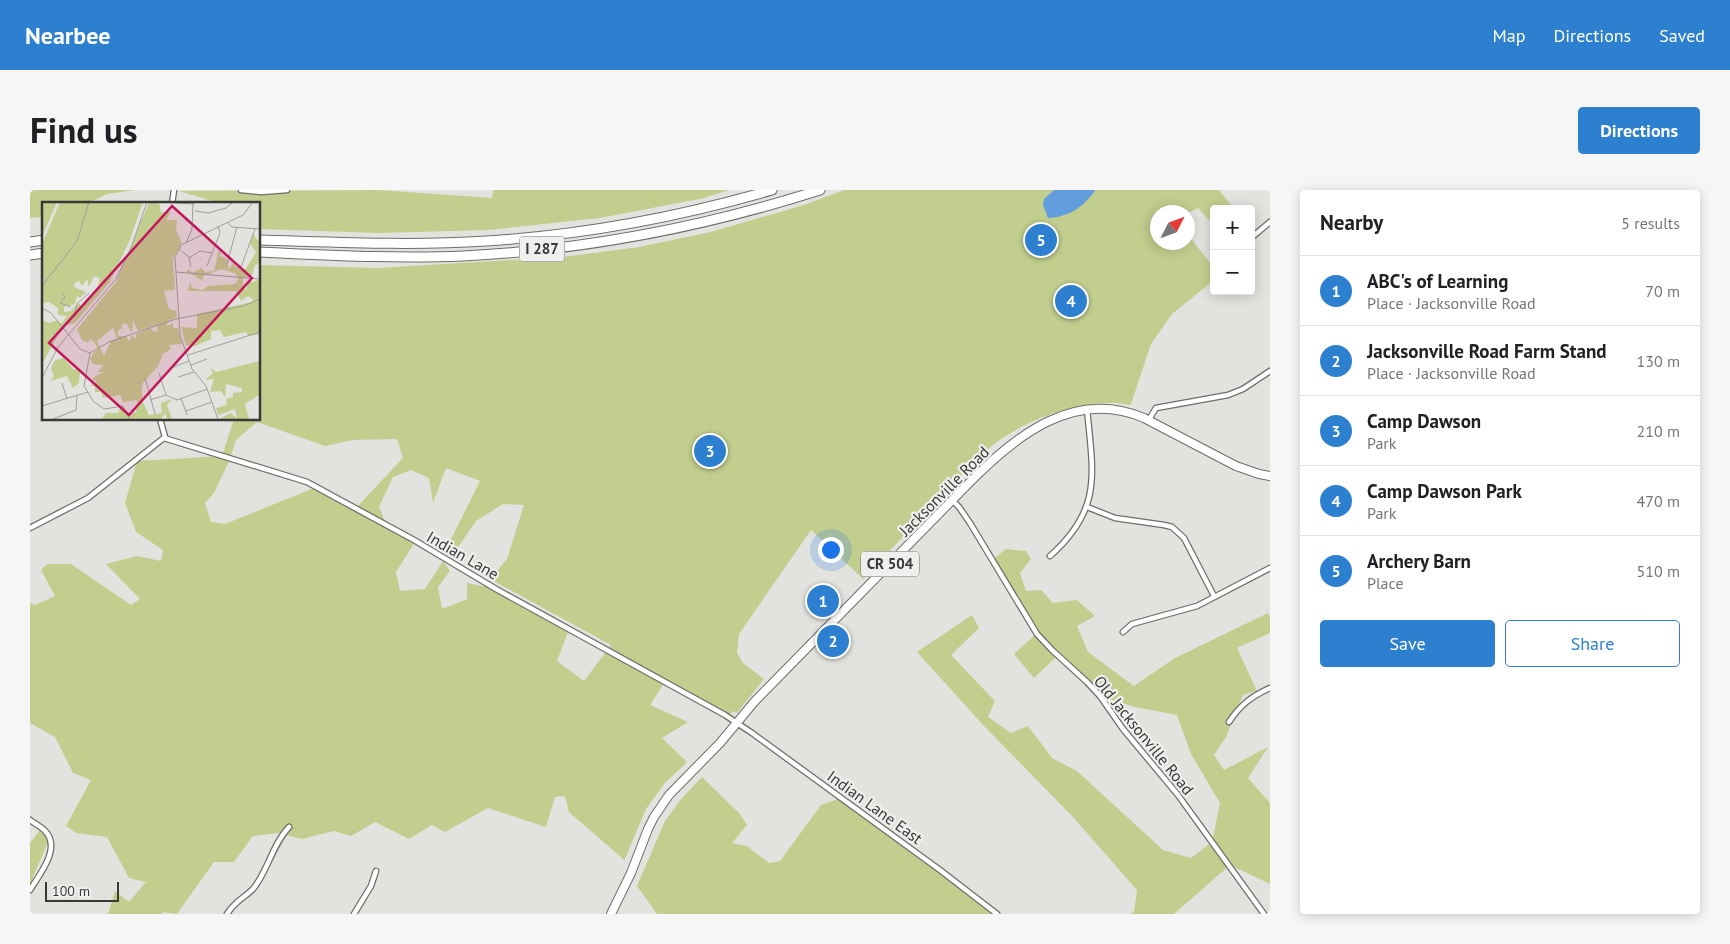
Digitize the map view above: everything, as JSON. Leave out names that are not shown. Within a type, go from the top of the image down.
[{"type":"highway","name":"I 287","points":[[260,240],[415,244],[527,238],[640,222],[700,209],[772,190]]},
{"type":"highway","name":"I 287","points":[[260,252],[367,256],[439,256],[557,248],[673,229],[820,190]]},
{"type":"main road","name":"Jacksonville Road","points":[[611,914],[630,876],[648,829],[661,805],[676,787],[715,749],[775,680],[952,500],[984,468],[1029,432],[1048,420],[1065,414],[1086,410],[1116,409],[1131,413],[1148,421],[1236,466],[1270,476]]},
{"type":"street","points":[[241,190],[261,192],[287,190]]},
{"type":"street","points":[[1255,235],[1270,222]]},
{"type":"street","points":[[1148,421],[1156,408],[1228,395],[1243,389],[1270,371]]},
{"type":"street","points":[[1050,556],[1066,542],[1087,507],[1092,484],[1092,462],[1086,410]]},
{"type":"street","points":[[30,528],[88,498],[164,438],[165,433],[160,420]]},
{"type":"street","name":"Indian Lane","points":[[164,438],[306,482],[414,540],[496,589],[738,723]]},
{"type":"street","name":"Old Jacksonville Road","points":[[952,500],[970,522],[1037,634],[1095,689],[1122,729],[1178,794],[1264,914]]},
{"type":"street","points":[[1087,507],[1115,518],[1172,527],[1187,542],[1214,596]]},
{"type":"street","points":[[1124,632],[1132,624],[1185,610],[1270,568]]},
{"type":"street","points":[[1230,722],[1238,708],[1248,699],[1270,688]]},
{"type":"street","name":"Indian Lane East","points":[[738,723],[940,870],[997,914]]},
{"type":"street","points":[[30,820],[47,833],[51,846],[48,858],[30,890]]},
{"type":"street","points":[[227,914],[237,901],[253,888],[282,835],[289,827]]},
{"type":"street","points":[[354,914],[371,886],[376,871]]},
{"type":"green space","points":[[30,190],[135,190],[107,194],[90,202],[42,202],[42,217],[30,218]]},
{"type":"green space","points":[[379,190],[492,198],[493,190],[729,190],[704,198],[600,218],[488,230],[378,233],[260,229],[260,202],[215,202],[179,191]]},
{"type":"green space","points":[[844,190],[1219,190],[1231,205],[1210,205],[1210,221],[1198,208],[1195,210],[1195,205],[1150,205],[1150,250],[1195,250],[1195,244],[1210,263],[1210,283],[1172,314],[1151,344],[1131,404],[1112,403],[1076,407],[1039,419],[1007,435],[970,466],[863,579],[811,530],[739,634],[737,653],[743,663],[764,679],[737,713],[733,711],[729,716],[666,680],[650,705],[688,722],[662,738],[687,762],[665,783],[646,809],[624,861],[569,812],[565,796],[555,797],[546,827],[488,808],[445,832],[432,825],[409,839],[375,822],[351,836],[334,831],[302,839],[279,833],[253,836],[234,862],[214,862],[177,914],[163,912],[162,914],[108,914],[115,891],[129,902],[146,882],[129,878],[107,837],[76,833],[66,826],[91,780],[73,773],[55,737],[30,723],[30,603],[35,605],[55,596],[41,570],[47,564],[71,564],[131,605],[140,599],[106,564],[137,556],[161,561],[163,550],[136,532],[125,503],[137,461],[222,456],[234,420],[260,420],[260,265],[378,268],[562,257],[639,247],[711,232],[804,205]],"holes":[[[257,422],[325,446],[353,440],[397,439],[403,458],[356,508],[319,486],[225,524],[211,522],[205,503],[214,493],[230,459],[236,440]],[[446,468],[480,481],[449,543],[452,556],[476,521],[503,504],[524,505],[507,559],[490,579],[611,645],[584,681],[557,661],[568,632],[487,587],[467,583],[467,599],[442,609],[438,587],[450,571],[443,561],[425,589],[400,591],[396,572],[415,542],[388,528],[379,507],[393,477],[411,470],[429,478],[433,503]]]},
{"type":"green space","points":[[1006,549],[1026,551],[1031,559],[1020,573],[1026,591],[1041,590],[1053,603],[1077,600],[1095,616],[1077,626],[1088,652],[1134,686],[1175,658],[1268,613],[1270,633],[1237,648],[1257,691],[1243,695],[1226,737],[1214,755],[1224,770],[1268,747],[1248,778],[1270,803],[1270,884],[1230,865],[1174,914],[1131,914],[1134,912],[1137,890],[1073,817],[984,726],[917,652],[972,615],[979,628],[951,655],[995,701],[988,717],[1011,733],[1028,726],[1052,758],[1077,771],[1163,850],[1191,858],[1212,842],[1220,803],[1191,754],[1177,715],[1135,707],[1095,695],[1056,657],[1034,678],[1014,654],[1037,633],[992,560]]},
{"type":"green space","points":[[702,777],[740,814],[747,825],[732,843],[747,846],[769,863],[780,861],[821,805],[841,798],[972,893],[992,914],[657,914],[637,886],[665,821],[682,798]]},
{"type":"green space","points":[[43,826],[48,842],[31,882],[30,891],[30,843]]},
{"type":"water","points":[[1054,190],[1095,191],[1086,202],[1075,210],[1063,216],[1048,218],[1043,205],[1044,199]]},
{"type":"place","name":"Archery Barn","points":[[1041,240]]},
{"type":"place","name":"Camp Dawson Park","points":[[1071,301]]},
{"type":"place","name":"Camp Dawson","points":[[710,451]]},
{"type":"place","name":"ABC's of Learning","points":[[823,601]]},
{"type":"place","name":"Jacksonville Road Farm Stand","points":[[833,641]]}]
